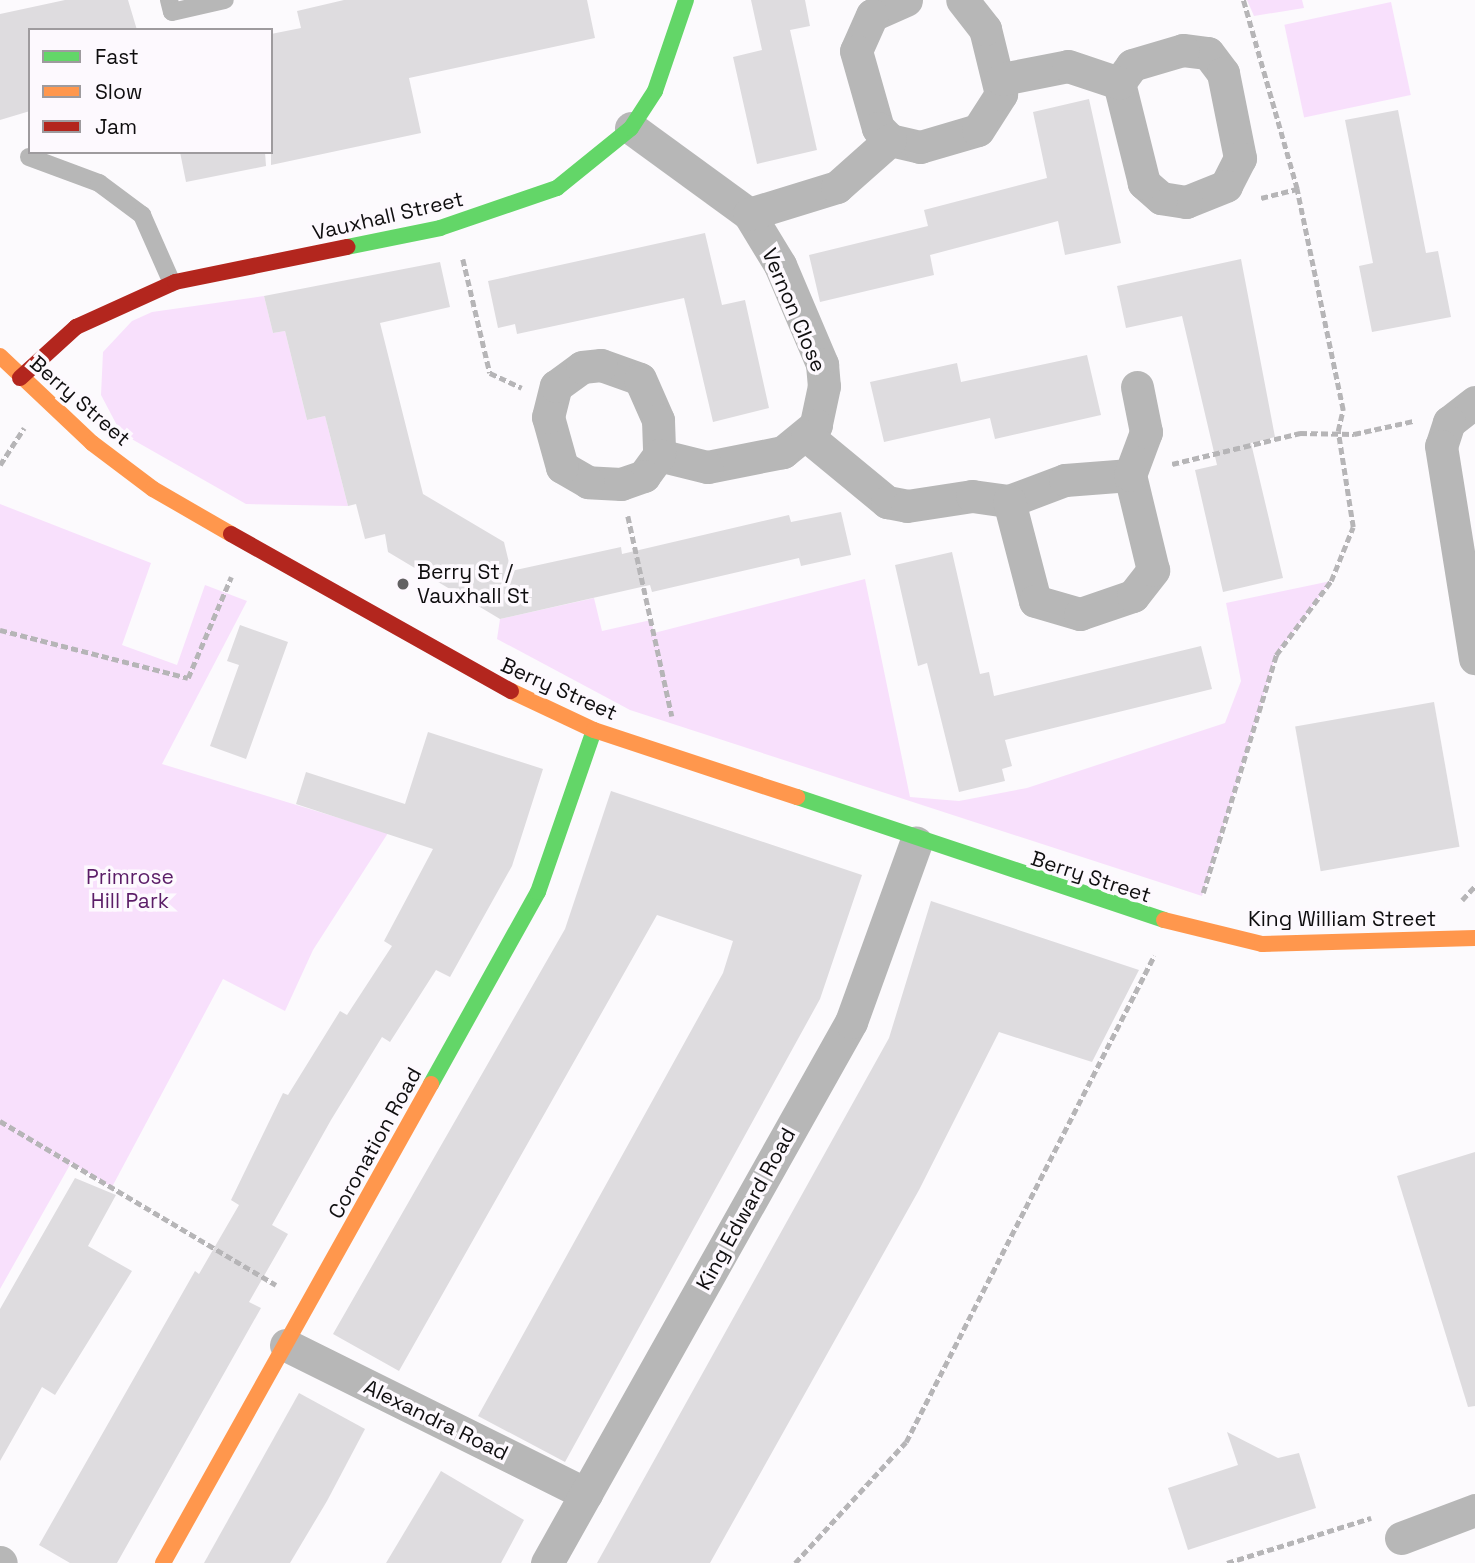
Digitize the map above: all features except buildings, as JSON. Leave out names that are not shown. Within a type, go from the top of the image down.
[{"type":"street","name":"Vauxhall Street","points":[[20,378],[76,327],[172,283],[457,223],[557,188],[631,128],[655,91],[685,0]]},
{"type":"street","points":[[906,0],[872,15],[856,51],[871,110],[890,140],[920,147],[978,130],[995,111],[1002,79],[978,14],[962,0]]},
{"type":"street","points":[[1183,50],[1208,53],[1223,73],[1240,144],[1239,167],[1226,186],[1186,202],[1149,192],[1119,83],[1132,65],[1183,50]]},
{"type":"street","points":[[1002,79],[1068,66],[1119,83]]},
{"type":"street","name":"Vernon Close","points":[[631,128],[749,214],[780,265],[822,364],[825,405],[807,436],[783,452],[735,463],[682,465],[659,455]]},
{"type":"street","points":[[749,214],[837,187],[890,140]]},
{"type":"street","name":"Berry Street","points":[[0,356],[20,378],[153,489],[465,669],[594,730],[661,755],[1170,925]]},
{"type":"street","points":[[582,367],[621,368],[651,396],[659,455],[644,476],[621,485],[588,482],[562,467],[549,401],[555,386],[582,367]]},
{"type":"street","points":[[1009,501],[1035,601],[1080,614],[1133,596],[1153,570],[1130,475],[1146,432],[1137,387]]},
{"type":"street","points":[[1475,402],[1449,422],[1441,458],[1475,658]]},
{"type":"street","points":[[807,436],[887,502],[907,506],[972,496],[1009,501],[1086,475],[1130,475]]},
{"type":"street","name":"Coronation Road","points":[[163,1563],[538,892],[594,730]]},
{"type":"street","name":"King Edward Road","points":[[547,1563],[851,1022],[916,842]]},
{"type":"street","name":"King William Street","points":[[1170,925],[1262,944],[1475,938]]},
{"type":"street","name":"Alexandra Road","points":[[286,1345],[586,1494]]},
{"type":"street","points":[[1401,1538],[1432,1523],[1475,1510]]},
{"type":"lane","points":[[169,0],[172,12],[225,0]]},
{"type":"lane","points":[[29,157],[99,183],[142,215],[172,283]]},
{"type":"path","points":[[1188,930],[1276,655],[1331,581],[1353,527],[1338,430],[1343,410],[1297,189],[1243,0]]},
{"type":"path","points":[[457,223],[490,373],[549,401]]},
{"type":"path","points":[[1130,475],[1300,433],[1449,422]]},
{"type":"path","points":[[621,485],[676,734],[661,755]]},
{"type":"path","points":[[0,630],[188,678],[250,546]]},
{"type":"path","points":[[795,1563],[906,1442],[1170,925]]},
{"type":"path","points":[[0,1121],[309,1305]]},
{"type":"path","points":[[1227,1563],[1374,1517],[1432,1523]]},
{"type":"green space","points":[[1247,0],[1302,0],[1304,8],[1254,16]]},
{"type":"green space","points":[[1391,2],[1411,95],[1304,118],[1284,25]]},
{"type":"green space","points":[[264,296],[273,333],[285,331],[307,420],[325,416],[348,506],[246,504],[121,433],[101,395],[103,352],[132,321],[152,312]]},
{"type":"green space","name":"Primrose Hill Park","points":[[0,504],[151,563],[122,645],[177,665],[205,585],[247,601],[162,764],[388,833],[313,950],[285,1011],[223,979],[112,1187],[71,1163],[0,1289]]},
{"type":"green space","points":[[865,579],[910,797],[959,801],[1027,788],[1225,723],[1241,681],[1226,603],[1331,581],[1276,655],[1202,896],[630,710],[497,639],[500,619],[594,598],[602,631],[651,620],[654,633]]},
{"type":"traffic: fast","points":[[347,247],[440,228],[557,188],[631,128],[655,91],[686,0]]},
{"type":"traffic: fast","points":[[431,1084],[538,892],[594,730]]},
{"type":"traffic: fast","points":[[797,797],[1164,920]]},
{"type":"traffic: slow","points":[[0,356],[92,443],[153,489],[231,534]]},
{"type":"traffic: slow","points":[[511,691],[594,730],[797,797]]},
{"type":"traffic: slow","points":[[1164,920],[1262,944],[1475,938]]},
{"type":"traffic: slow","points":[[163,1563],[431,1084]]},
{"type":"traffic: jam","points":[[20,378],[76,327],[175,282],[347,247]]},
{"type":"traffic: jam","points":[[231,534],[511,691]]},
{"type":"place","name":"Berry St / Vauxhall St","points":[[403,584]]}]
